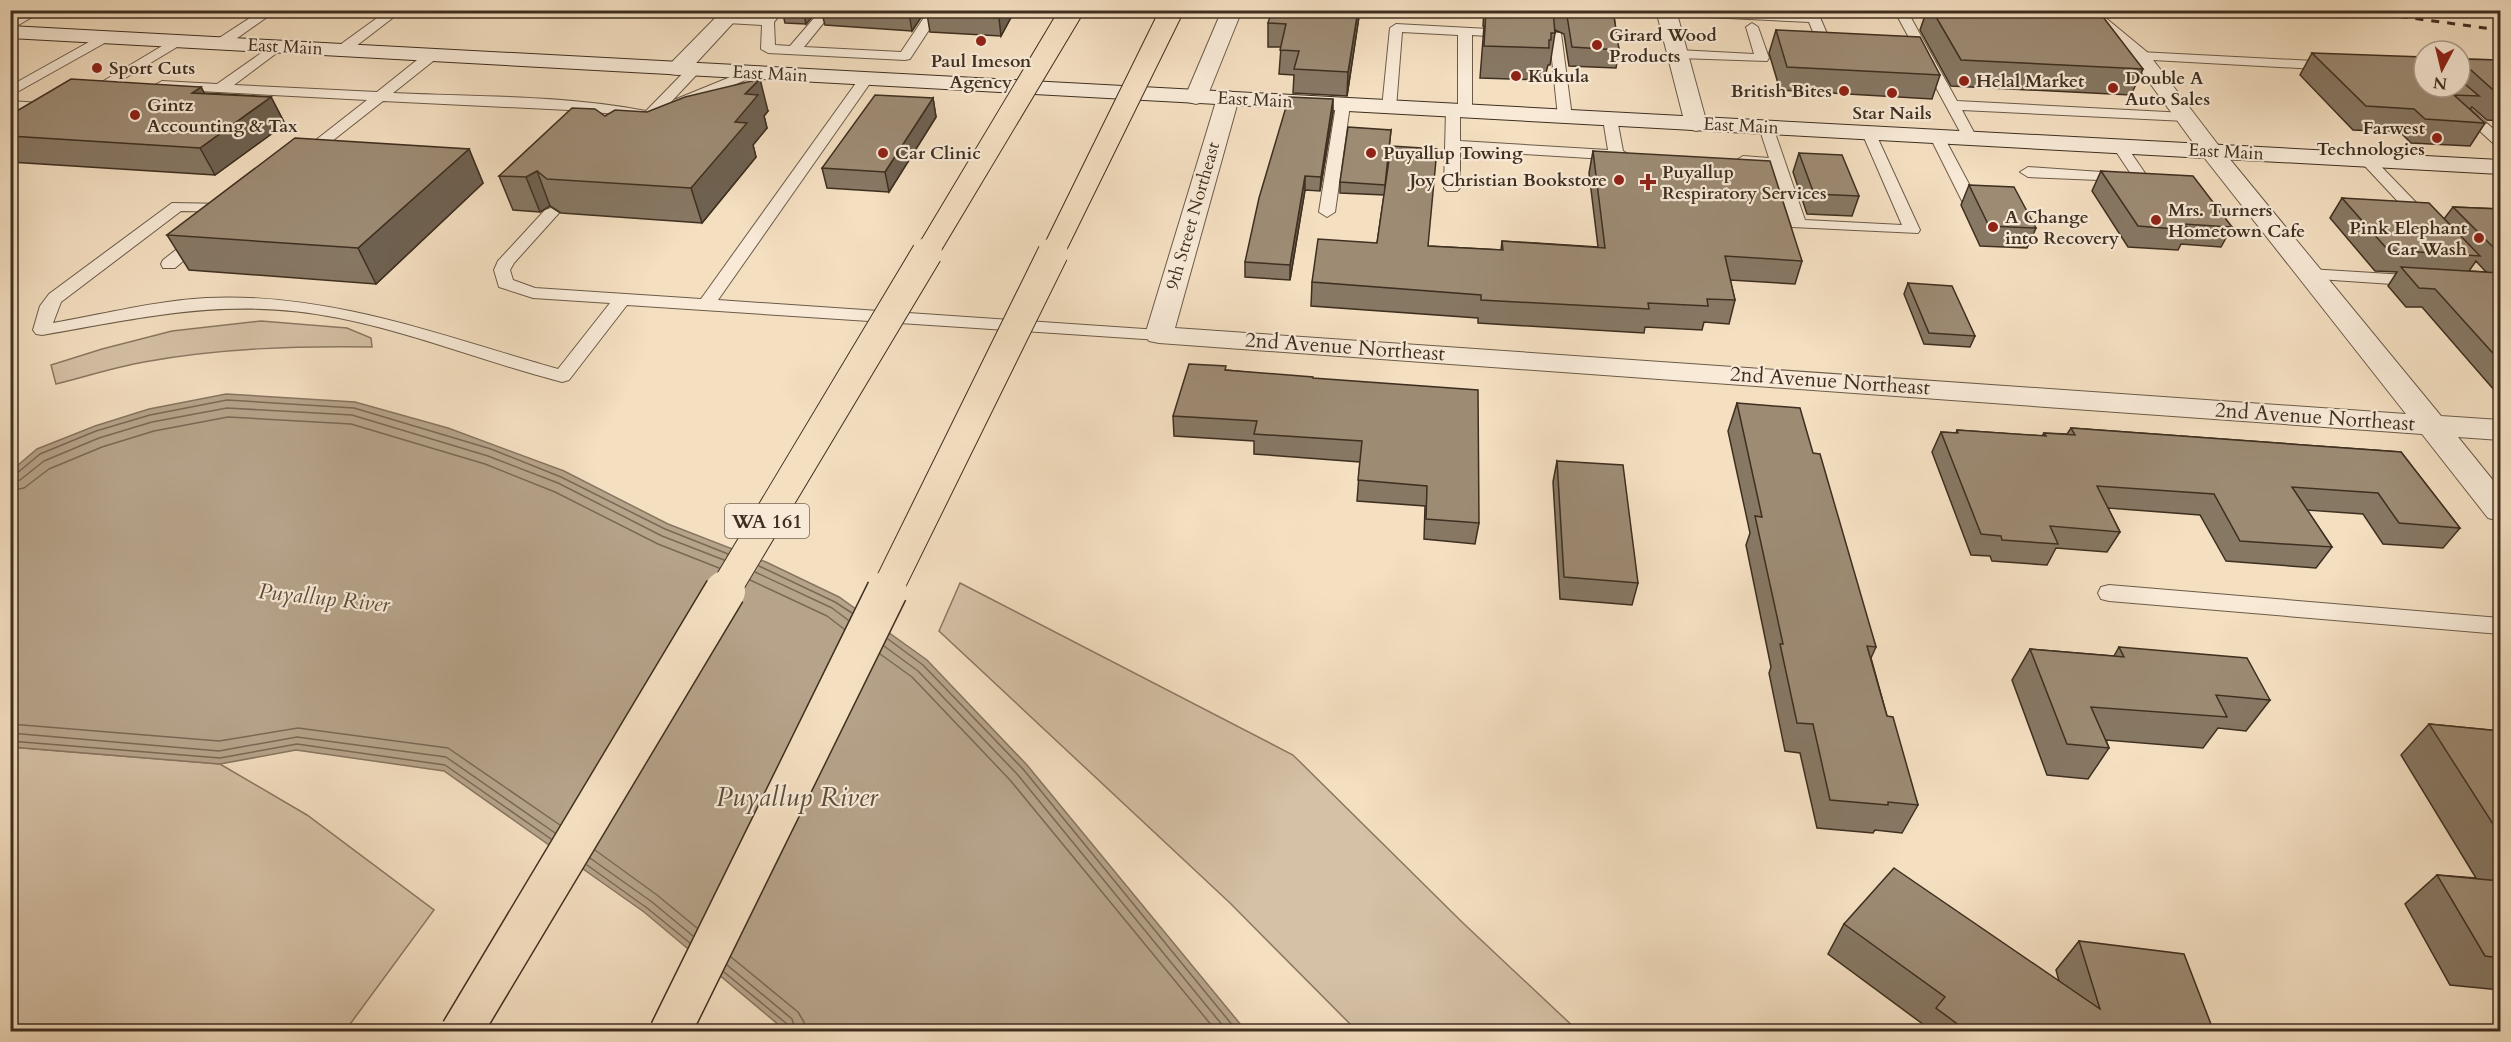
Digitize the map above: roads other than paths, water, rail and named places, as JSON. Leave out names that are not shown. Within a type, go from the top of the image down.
[{"type":"highway","name":"WA 161","points":[[461,1032],[1072,10]]},
{"type":"highway","points":[[670,1032],[1172,10]]},
{"type":"street","points":[[1196,97],[1232,10]]},
{"type":"street","points":[[1666,11],[1696,124]]},
{"type":"street","points":[[686,69],[731,15]]},
{"type":"street","points":[[2084,19],[2105,27],[2140,56],[2211,152],[2500,510]]},
{"type":"street","name":"East Main","points":[[10,32],[2500,167]]},
{"type":"street","name":"9th Street Northeast","points":[[1159,334],[1228,98]]},
{"type":"street","name":"2nd Avenue Northeast","points":[[1159,334],[2500,430]]},
{"type":"lane","points":[[10,26],[39,10]]},
{"type":"lane","points":[[221,44],[271,10]]},
{"type":"lane","points":[[342,50],[398,10]]},
{"type":"lane","points":[[778,10],[768,21],[768,49],[905,56],[936,10]]},
{"type":"lane","points":[[794,50],[828,10]]},
{"type":"lane","points":[[1666,11],[1814,18],[1822,36]]},
{"type":"lane","points":[[1970,138],[1952,105],[1910,40],[1900,11],[1973,16]]},
{"type":"lane","points":[[731,15],[768,21]]},
{"type":"lane","points":[[1678,54],[1762,58],[1752,27]]},
{"type":"lane","points":[[1389,108],[1396,28],[1557,36],[1565,117]]},
{"type":"lane","points":[[1452,188],[1452,145],[1459,112],[1465,32]]},
{"type":"lane","points":[[10,92],[105,37]]},
{"type":"lane","points":[[76,102],[177,41]]},
{"type":"lane","points":[[220,87],[277,46]]},
{"type":"lane","points":[[291,166],[432,55]]},
{"type":"lane","points":[[706,305],[872,79],[894,55]]},
{"type":"lane","points":[[2140,56],[2344,66]]},
{"type":"lane","points":[[649,117],[686,69]]},
{"type":"lane","points":[[631,128],[649,117],[750,73]]},
{"type":"lane","points":[[146,84],[569,106],[617,110],[649,117]]},
{"type":"lane","points":[[2453,99],[2500,142]]},
{"type":"lane","points":[[10,105],[66,108],[47,119]]},
{"type":"lane","points":[[1327,212],[1344,105]]},
{"type":"lane","points":[[1952,105],[2186,117]]},
{"type":"lane","points":[[1610,119],[1616,154]]},
{"type":"lane","points":[[2485,127],[2500,128]]},
{"type":"lane","points":[[1766,128],[1798,224],[1912,230],[1869,133]]},
{"type":"lane","points":[[1937,136],[1970,201]]},
{"type":"lane","points":[[1452,145],[1639,156]]},
{"type":"lane","points":[[2028,172],[2142,179],[2120,147]]},
{"type":"lane","points":[[2367,160],[2438,234]]},
{"type":"lane","points":[[1732,161],[1778,163]]},
{"type":"lane","points":[[169,264],[241,206],[178,206],[55,297],[49,306],[42,330],[183,305],[232,303],[306,308],[338,311],[562,376],[622,300]]},
{"type":"lane","points":[[551,213],[506,261],[502,270],[505,283],[533,294],[1159,334]]},
{"type":"lane","points":[[2309,274],[2439,282]]},
{"type":"lane","points":[[2109,594],[2500,626]]},
{"type":"water","name":"Puyallup River","points":[[226,394],[355,402],[448,428],[564,471],[668,524],[766,562],[839,597],[927,660],[1027,765],[1246,1031],[786,1031],[644,912],[444,771],[296,750],[220,764],[11,747],[11,471],[37,449],[95,426],[149,409]]},
{"type":"railway","points":[[2352,10],[2500,30]]},
{"type":"place","name":"Paul Imeson Agency","points":[[981,41]]},
{"type":"place","name":"Girard Wood Products","points":[[1597,45]]},
{"type":"place","name":"Sport Cuts","points":[[97,68]]},
{"type":"place","name":"Kukula","points":[[1516,76]]},
{"type":"place","name":"Helal Market","points":[[1964,81]]},
{"type":"place","name":"Double A Auto Sales","points":[[2113,88]]},
{"type":"place","name":"British Bites","points":[[1844,91]]},
{"type":"place","name":"Star Nails","points":[[1892,93]]},
{"type":"place","name":"Gintz Accounting & Tax","points":[[135,115]]},
{"type":"place","name":"Farwest Technologies","points":[[2437,138]]},
{"type":"place","name":"Car Clinic","points":[[883,153]]},
{"type":"place","name":"Puyallup Towing","points":[[1371,153]]},
{"type":"place","name":"Joy Christian Bookstore","points":[[1619,180]]},
{"type":"place","name":"Puyallup Respiratory Services","points":[[1648,182]]},
{"type":"place","name":"Mrs. Turners Hometown Cafe","points":[[2156,220]]},
{"type":"place","name":"A Change into Recovery","points":[[1993,227]]},
{"type":"place","name":"Pink Elephant Car Wash","points":[[2479,238]]}]
